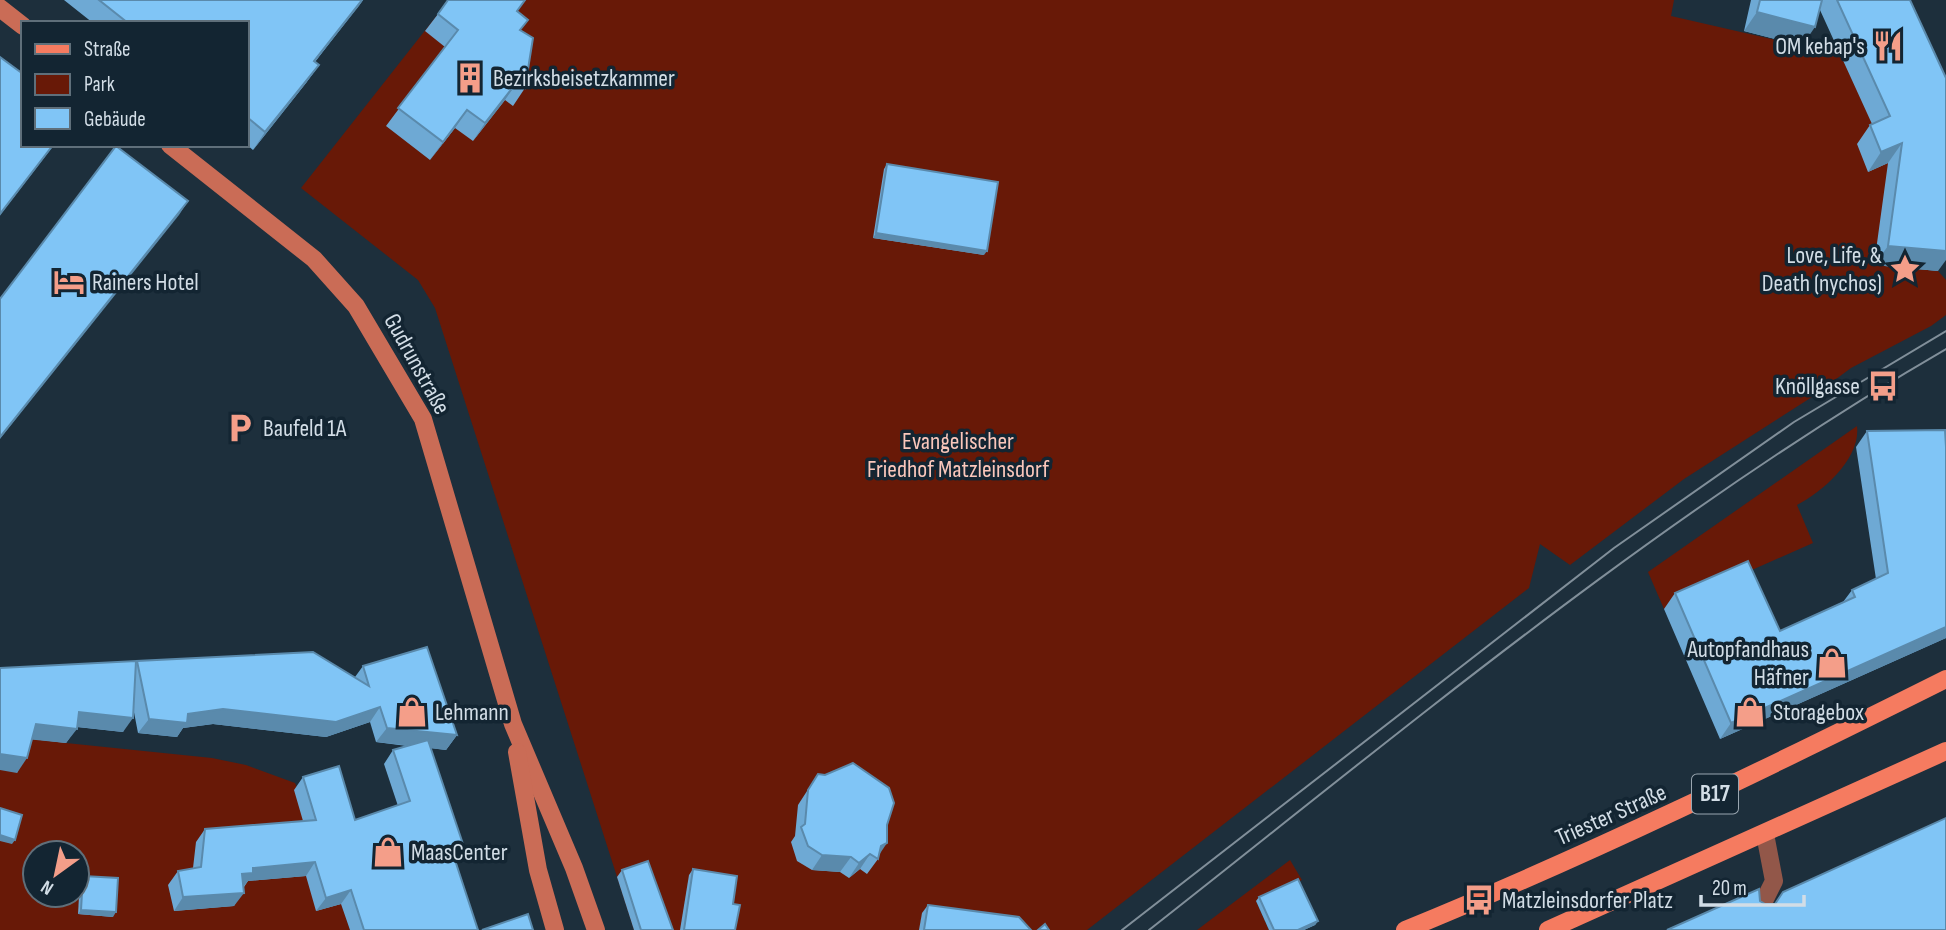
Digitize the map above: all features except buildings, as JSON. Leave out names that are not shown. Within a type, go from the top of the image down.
[{"type":"main road","points":[[0,8],[21,24]]},
{"type":"main road","name":"Gudrunstraße","points":[[173,147],[314,259],[356,306],[393,363],[423,419],[513,724],[574,868],[596,930]]},
{"type":"main road","name":"Triester Straße","points":[[1405,930],[1524,881],[1713,795],[1946,679]]},
{"type":"main road","name":"Gudrunstraße","points":[[513,724],[538,870],[555,930]]},
{"type":"main road","name":"B17","points":[[1548,930],[1946,751]]},
{"type":"lane","points":[[1763,901],[1774,881],[1766,834]]},
{"type":"green space","name":"Evangelischer Friedhof Matzleinsdorf","points":[[449,0],[1674,0],[1671,16],[1802,46],[1833,39],[1891,161],[1874,265],[1938,271],[1946,280],[1946,315],[1931,326],[1851,368],[1812,397],[1684,479],[1570,565],[1540,544],[1529,588],[1087,930],[634,930],[435,308],[418,280],[301,188]]},
{"type":"green space","points":[[1857,426],[1853,450],[1839,472],[1797,505],[1813,543],[1664,609],[1648,572]]},
{"type":"green space","points":[[0,713],[66,743],[212,758],[246,765],[295,783],[321,841],[350,930],[0,930]]},
{"type":"green space","points":[[1290,860],[1302,880],[1256,901],[1269,930],[1197,930]]},
{"type":"tram line","points":[[1122,930],[1614,548],[1794,422],[1946,331]]},
{"type":"tram line","points":[[1149,930],[1439,700],[1637,552],[1841,413],[1946,349]]},
{"type":"place","name":"OM kebap's","points":[[1888,46]]},
{"type":"place","name":"Bezirksbeisetzkammer","points":[[470,78]]},
{"type":"place","name":"Love, Life, & Death (nychos)","points":[[1905,269]]},
{"type":"place","name":"Rainers Hotel","points":[[69,282]]},
{"type":"place","name":"Knöllgasse","points":[[1883,386]]},
{"type":"place","name":"Baufeld 1A","points":[[240,428]]},
{"type":"place","name":"Autopfandhaus Häfner","points":[[1832,663]]},
{"type":"place","name":"Lehmann","points":[[412,712]]},
{"type":"place","name":"Storagebox","points":[[1750,712]]},
{"type":"place","name":"MaasCenter","points":[[388,852]]},
{"type":"place","name":"Matzleinsdorfer Platz","points":[[1479,900]]}]
